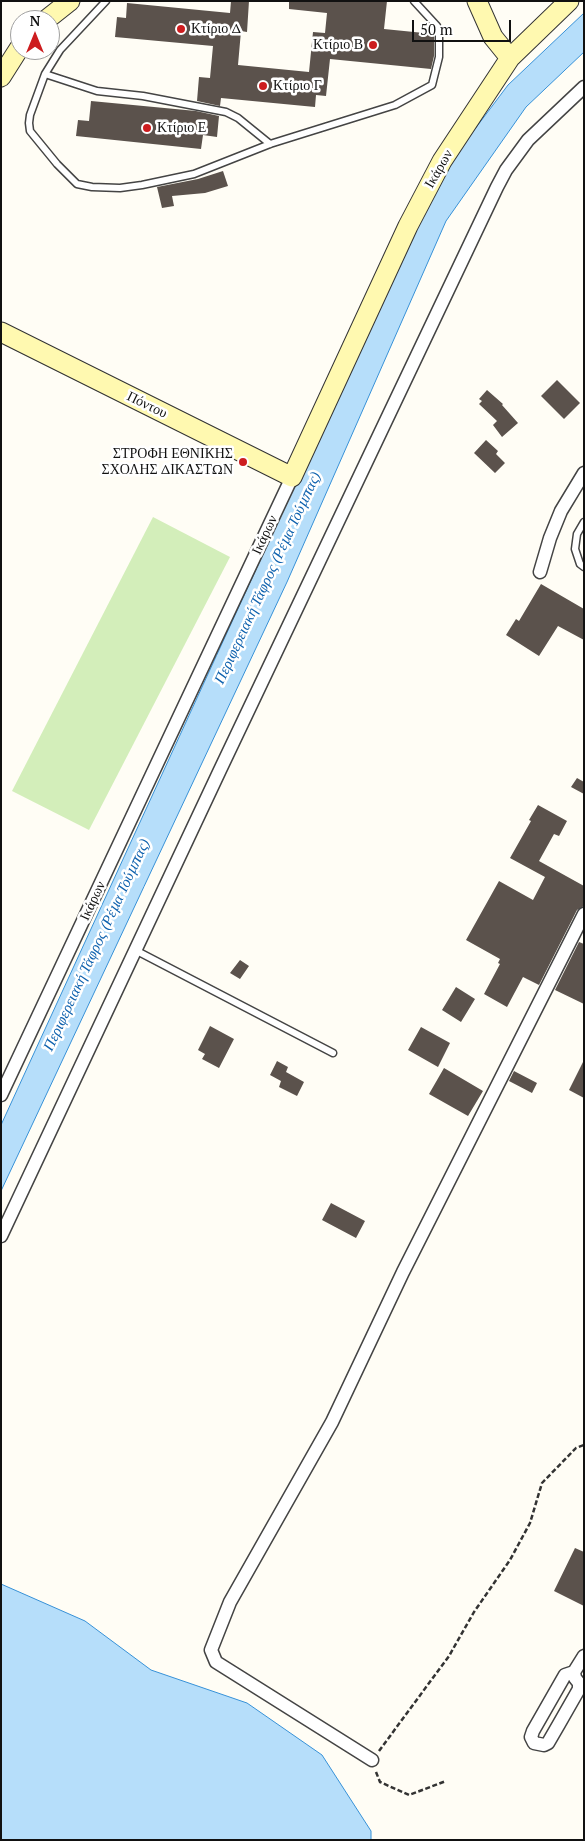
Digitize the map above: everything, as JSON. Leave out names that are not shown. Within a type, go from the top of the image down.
[{"type":"main road","points":[[59,10],[70,1]]},
{"type":"main road","points":[[477,1],[493,37],[510,58]]},
{"type":"main road","name":"Ικάρων","points":[[292,477],[421,200],[446,155],[510,58],[569,1]]},
{"type":"main road","points":[[3,72],[11,60]]},
{"type":"main road","name":"Πόντου","points":[[1,332],[292,477]]},
{"type":"street","points":[[1,1236],[497,187],[506,170],[528,140],[584,87]]},
{"type":"street","points":[[540,572],[550,538],[561,511],[584,473]]},
{"type":"street","name":"Ικάρων","points":[[1,1095],[292,477]]},
{"type":"street","points":[[372,1760],[216,1662],[211,1650],[230,1602],[332,1422],[403,1272],[584,914]]},
{"type":"street","points":[[574,1672],[575,1678],[579,1683],[579,1689],[548,1743],[544,1745],[534,1743],[531,1737],[533,1731],[565,1676],[574,1672],[584,1656]]},
{"type":"lane","points":[[106,1],[60,50],[45,74],[30,116],[30,131],[57,164],[77,184],[103,188],[142,185],[194,174],[270,144],[395,105],[432,85],[439,57],[439,34],[437,26],[414,1]]},
{"type":"lane","points":[[45,74],[98,91],[143,96],[226,112],[238,118],[270,144]]},
{"type":"lane","points":[[584,522],[577,534],[575,549],[580,564],[584,567]]},
{"type":"lane","points":[[135,950],[333,1053]]},
{"type":"path","points":[[446,1781],[409,1795],[380,1782],[372,1760],[449,1656],[474,1612],[510,1560],[530,1523],[542,1483],[576,1448],[584,1445]]},
{"type":"green space","points":[[153,517],[230,557],[89,830],[12,791]]},
{"type":"water","name":"Περιφερειακή Τάφρος (Ρέμα Τούμπας)","points":[[584,13],[584,52],[526,107],[446,221],[287,582],[1,1191],[1,1125],[432,186],[508,85]]},
{"type":"water","points":[[1,1584],[85,1621],[151,1670],[247,1703],[322,1755],[371,1831],[371,1840],[1,1840]]},
{"type":"building","points":[[231,1],[249,1],[247,32],[241,31],[238,65],[309,72],[313,32],[325,33],[327,13],[289,9],[289,1],[387,1],[384,29],[434,34],[434,56],[431,69],[330,59],[326,96],[316,95],[315,107],[221,98],[220,106],[197,101],[199,77],[210,78],[213,46],[115,37],[117,17],[126,18],[127,3],[230,13]]},
{"type":"building","name":"Κτίριο Ε","points":[[91,101],[196,111],[219,116],[217,137],[203,135],[201,149],[76,136],[78,120],[89,121]]},
{"type":"building","points":[[223,171],[228,186],[205,193],[172,196],[174,206],[162,208],[157,187],[198,179]]},
{"type":"building","points":[[557,380],[580,403],[564,419],[541,396]]},
{"type":"building","points":[[487,390],[503,404],[518,423],[502,437],[493,425],[497,421],[479,404],[482,401],[479,399]]},
{"type":"building","points":[[486,440],[498,451],[496,454],[505,463],[495,473],[474,453]]},
{"type":"building","points":[[541,584],[584,609],[584,640],[558,626],[539,656],[506,635],[516,619],[519,621]]},
{"type":"building","points":[[577,778],[584,782],[584,794],[571,787]]},
{"type":"building","points":[[538,805],[567,821],[559,836],[554,834],[539,861],[584,886],[584,906],[577,910],[539,985],[523,977],[507,1007],[484,994],[500,964],[498,963],[500,959],[466,940],[499,881],[533,900],[545,877],[510,858]]},
{"type":"building","points":[[579,942],[584,944],[584,1004],[555,990]]},
{"type":"building","points":[[240,960],[249,966],[240,979],[230,973]]},
{"type":"building","points":[[456,987],[475,999],[461,1022],[442,1010]]},
{"type":"building","points":[[210,1026],[234,1039],[219,1068],[202,1059],[205,1054],[198,1050]]},
{"type":"building","points":[[421,1027],[450,1043],[438,1067],[408,1050]]},
{"type":"building","points":[[584,1060],[584,1098],[569,1090]]},
{"type":"building","points":[[277,1061],[288,1067],[286,1072],[304,1082],[297,1096],[279,1087],[281,1081],[270,1075]]},
{"type":"building","points":[[444,1068],[483,1091],[468,1116],[429,1094]]},
{"type":"building","points":[[514,1071],[537,1083],[532,1093],[509,1081]]},
{"type":"building","points":[[331,1203],[365,1221],[356,1238],[322,1220]]},
{"type":"building","points":[[575,1548],[584,1552],[584,1606],[554,1591]]},
{"type":"place","name":"Κτίριο Δ","points":[[181,29]]},
{"type":"place","name":"Κτίριο Β","points":[[373,45]]},
{"type":"place","name":"Κτίριο Γ","points":[[263,86]]},
{"type":"place","name":"Κτίριο Ε","points":[[147,128]]},
{"type":"place","name":"ΣΤΡΟΦΗ ΕΘΝΙΚΗΣ ΣΧΟΛΗΣ ΔΙΚΑΣΤΩΝ","points":[[243,462]]}]
